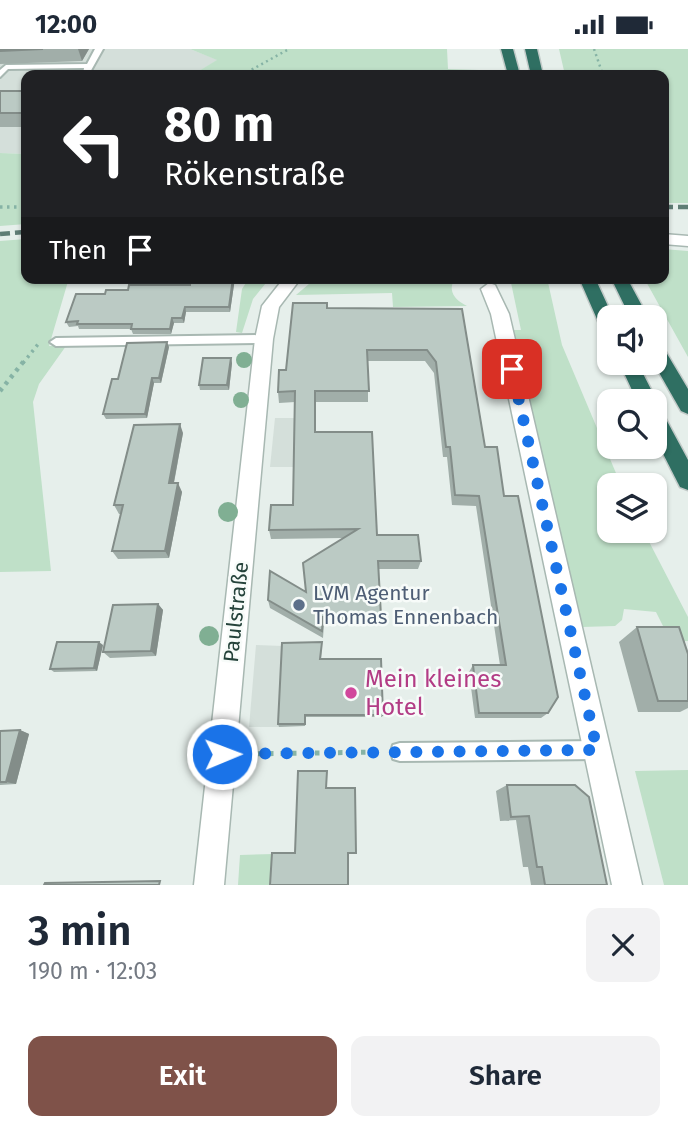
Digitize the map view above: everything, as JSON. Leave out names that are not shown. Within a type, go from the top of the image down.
[{"type":"highway","points":[[507,49],[513,70]]},
{"type":"highway","points":[[531,49],[536,70]]},
{"type":"highway","points":[[590,284],[600,305]]},
{"type":"highway","points":[[622,284],[633,305]]},
{"type":"highway","points":[[667,370],[688,406]]},
{"type":"highway","points":[[667,440],[688,481]]},
{"type":"street","points":[[669,239],[688,241]]},
{"type":"street","name":"Paulstraße","points":[[209,885],[264,339],[271,306],[288,284]]},
{"type":"street","points":[[489,289],[500,314],[627,885]]},
{"type":"lane","points":[[88,70],[99,49]]},
{"type":"lane","points":[[0,75],[6,67],[90,67]]},
{"type":"lane","points":[[56,342],[264,339]]},
{"type":"lane","points":[[400,752],[597,750]]},
{"type":"path","points":[[251,70],[289,49]]},
{"type":"path","points":[[594,49],[601,70]]},
{"type":"path","points":[[0,207],[21,207]]},
{"type":"path","points":[[0,391],[39,343],[56,342]]},
{"type":"path","points":[[222,754],[400,752]]},
{"type":"shaded area","points":[[0,49],[190,49],[218,60],[201,70],[21,70],[21,154],[0,153]]},
{"type":"shaded area","points":[[275,418],[296,418],[295,467],[270,467]]},
{"type":"shaded area","points":[[256,645],[283,646],[279,727],[249,727]]},
{"type":"green space","points":[[190,49],[447,49],[448,69],[479,70],[200,70],[217,60]]},
{"type":"green space","points":[[559,49],[688,49],[688,203],[669,203],[669,70],[564,70]]},
{"type":"green space","points":[[0,153],[21,154],[21,224],[0,226]]},
{"type":"green space","points":[[21,239],[21,284],[67,284],[49,346],[66,346],[39,384],[33,402],[51,571],[0,572],[0,241]]},
{"type":"green space","points":[[669,249],[688,251],[688,357],[667,319],[667,305],[659,305],[647,284],[669,284]]},
{"type":"green space","points":[[245,284],[265,284],[253,299],[242,333],[236,332],[242,289]]},
{"type":"green space","points":[[309,284],[453,284],[453,295],[467,306],[393,307],[392,293],[296,295]]},
{"type":"green space","points":[[511,284],[548,284],[562,345],[597,428],[597,459],[610,459],[616,473],[597,473],[597,543],[650,543],[688,617],[688,641],[671,642],[656,612],[624,609],[622,620],[615,626],[582,627],[513,330],[521,330]]},
{"type":"green space","points":[[688,770],[688,885],[664,885],[635,771]]},
{"type":"green space","points":[[274,854],[272,885],[238,885],[240,855]]},
{"type":"building","points":[[0,49],[43,49],[0,51]]},
{"type":"building","points":[[0,91],[21,91],[21,113],[0,113]]},
{"type":"building","points":[[232,284],[229,307],[185,307],[182,318],[172,318],[170,329],[131,329],[132,324],[66,322],[76,294],[105,294],[106,290],[128,290],[129,285]]},
{"type":"building","points":[[293,303],[327,303],[327,308],[462,309],[485,447],[497,447],[504,496],[518,496],[558,697],[548,713],[479,713],[473,665],[506,665],[479,496],[455,495],[450,447],[446,447],[436,362],[427,350],[367,350],[369,391],[315,391],[315,432],[372,432],[377,535],[418,535],[421,561],[378,561],[381,616],[323,617],[322,631],[268,600],[270,571],[306,592],[303,563],[358,529],[269,530],[271,505],[293,505],[295,391],[278,392],[279,370],[286,370]]},
{"type":"building","points":[[167,342],[159,378],[152,378],[145,414],[103,414],[112,379],[118,379],[127,343]]},
{"type":"building","points":[[203,358],[231,358],[227,385],[199,385]]},
{"type":"building","points":[[180,424],[169,483],[178,483],[165,551],[112,551],[123,505],[114,505],[134,425]]},
{"type":"building","points":[[158,604],[151,651],[103,652],[113,605]]},
{"type":"building","points":[[637,627],[679,627],[688,654],[688,701],[658,701]]},
{"type":"building","points":[[57,642],[99,642],[94,668],[50,669]]},
{"type":"building","points":[[322,642],[320,659],[381,659],[383,715],[305,715],[305,724],[278,724],[282,643]]},
{"type":"building","points":[[20,730],[6,782],[0,782],[0,731]]},
{"type":"building","points":[[298,771],[327,771],[326,788],[355,788],[356,853],[348,853],[348,885],[270,885],[272,853],[295,853]]},
{"type":"building","points":[[507,785],[575,785],[589,797],[607,885],[545,885],[542,867],[537,867],[529,816],[511,817]]},
{"type":"building","points":[[160,881],[159,885],[44,885],[45,883]]},
{"type":"railway","points":[[669,207],[688,207]]},
{"type":"railway","points":[[0,234],[21,232]]},
{"type":"place","name":"LVM Agentur Thomas Ennenbach","points":[[299,605]]},
{"type":"place","name":"Mein kleines Hotel","points":[[351,693]]},
{"type":"route","points":[[222,754],[597,750],[512,369]]}]
